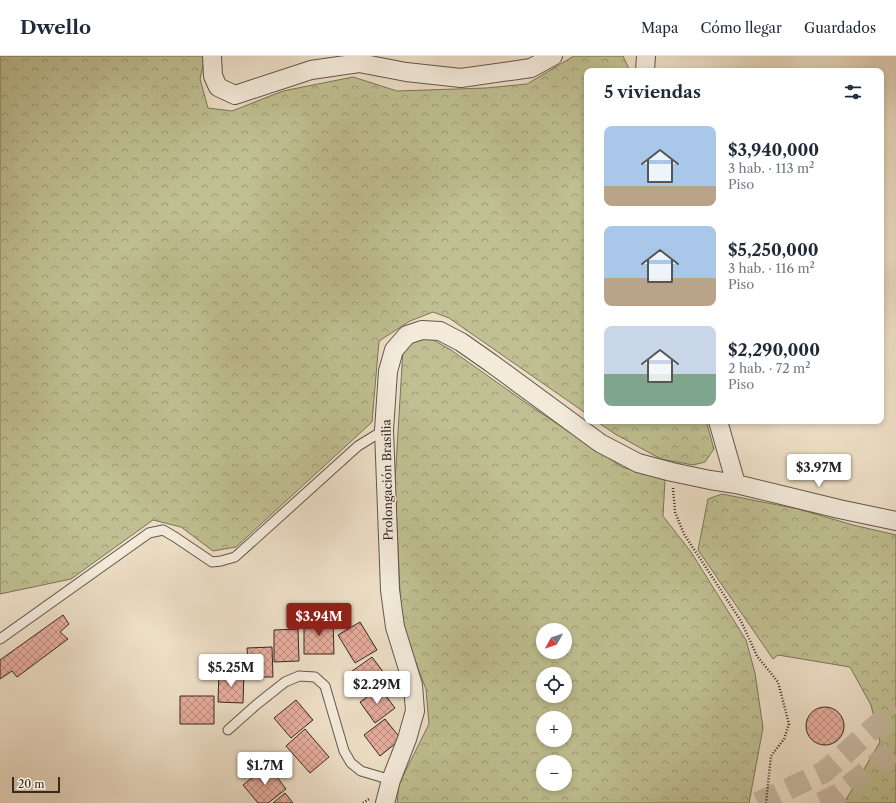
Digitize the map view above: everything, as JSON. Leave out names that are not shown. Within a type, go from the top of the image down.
[{"type":"street","points":[[212,56],[212,76],[218,87],[234,95],[311,70],[359,62],[406,72],[460,78],[530,68],[553,56]]},
{"type":"street","points":[[645,68],[646,56]]},
{"type":"street","name":"Prolongación Brasilia","points":[[385,803],[391,780],[407,739],[415,711],[413,684],[395,627],[390,590],[384,430],[388,371],[394,350],[407,335],[422,330],[440,331],[461,342],[600,443],[638,463],[672,472],[736,484],[896,521]]},
{"type":"street","points":[[719,424],[736,484]]},
{"type":"lane","points":[[0,639],[149,533],[163,530],[212,562],[234,557],[358,446],[384,430]]},
{"type":"lane","points":[[228,730],[285,682],[299,676],[315,677],[325,686],[344,751],[351,763],[361,771],[391,780]]},
{"type":"path","points":[[672,472],[675,512],[684,534],[741,622],[757,656],[778,682],[789,724],[784,739],[771,756],[766,803]]},
{"type":"green space","points":[[0,56],[205,56],[200,79],[208,108],[232,111],[283,91],[353,77],[397,91],[486,88],[527,84],[574,56],[623,56],[629,68],[584,68],[584,412],[449,318],[433,312],[410,321],[379,341],[372,422],[236,547],[213,551],[181,527],[153,520],[71,579],[0,594]]},
{"type":"green space","points":[[430,338],[451,350],[532,407],[622,467],[665,480],[663,516],[691,552],[746,640],[755,673],[763,728],[749,803],[397,803],[399,784],[429,724],[426,689],[407,640],[401,614],[395,482],[403,349],[415,339]]},
{"type":"green space","points":[[600,424],[707,424],[714,449],[705,462],[693,465],[661,459],[615,434]]},
{"type":"green space","points":[[722,494],[798,509],[853,525],[896,535],[896,803],[844,803],[880,742],[871,705],[850,667],[778,655],[773,659],[698,550],[708,499]]},
{"type":"building","points":[[63,615],[69,624],[60,632],[68,639],[17,677],[12,671],[0,679],[0,660]]},
{"type":"building","points":[[304,620],[333,621],[334,654],[304,654]]},
{"type":"building","points":[[360,622],[377,650],[355,663],[338,635]]},
{"type":"building","points":[[298,629],[299,661],[274,662],[274,630]]},
{"type":"building","points":[[272,647],[273,677],[249,677],[247,648]]},
{"type":"building","points":[[372,657],[387,677],[364,695],[348,674]]},
{"type":"building","points":[[219,672],[244,673],[243,703],[218,702]]},
{"type":"building","points":[[380,688],[395,708],[375,723],[360,702]]},
{"type":"building","points":[[180,696],[214,696],[214,724],[180,724]]},
{"type":"building","points":[[296,700],[313,720],[291,738],[274,718]]},
{"type":"building","points":[[821,707],[829,707],[839,712],[843,719],[843,733],[839,740],[829,745],[821,745],[811,740],[809,737],[806,730],[806,722],[811,712],[814,710]]},
{"type":"building","points":[[385,719],[401,739],[380,756],[364,735]]},
{"type":"building","points":[[305,729],[329,757],[310,773],[286,746]]},
{"type":"building","points":[[268,765],[286,789],[268,803],[258,803],[243,785]]},
{"type":"building","points":[[285,793],[293,803],[273,803]]},
{"type":"tunnel","points":[[758,803],[824,772],[896,708]]},
{"type":"tunnel","points":[[821,803],[839,794],[896,748]]}]
